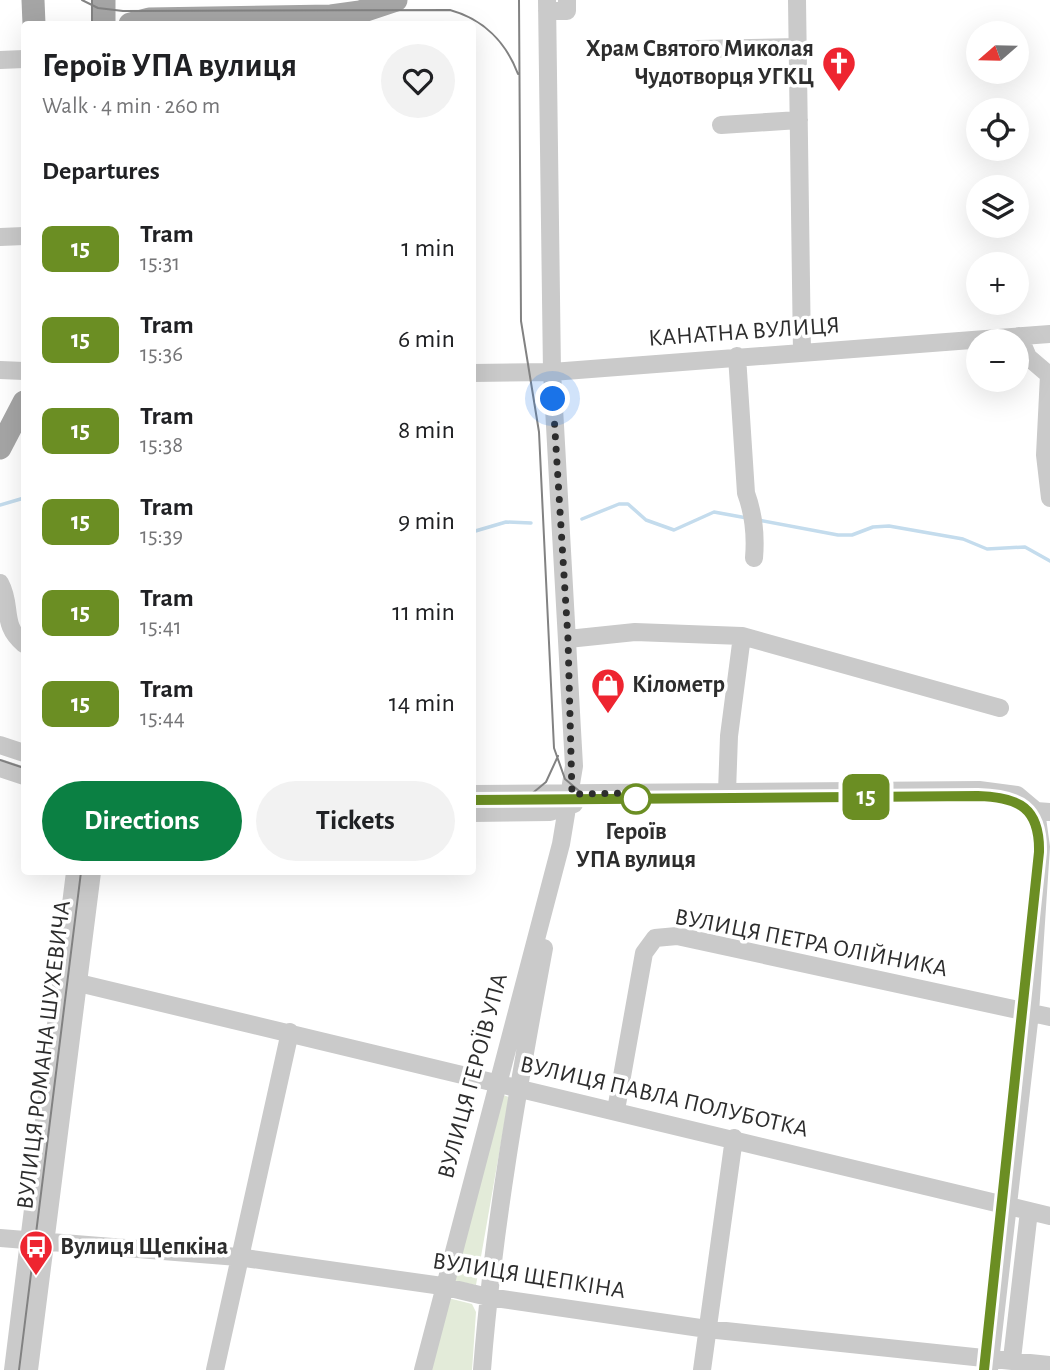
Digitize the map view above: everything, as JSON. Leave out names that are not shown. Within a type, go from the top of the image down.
[{"type":"main road","points":[[33,0],[34,21]]},
{"type":"main road","points":[[104,0],[104,21]]},
{"type":"main road","points":[[141,21],[331,16],[360,12],[396,0]]},
{"type":"main road","points":[[0,448],[21,408]]},
{"type":"street","points":[[567,0],[567,11],[547,6],[552,372],[568,639],[573,796]]},
{"type":"street","points":[[797,0],[802,353]]},
{"type":"street","points":[[698,49],[797,47]]},
{"type":"street","points":[[0,60],[21,60]]},
{"type":"street","points":[[721,125],[799,120]]},
{"type":"street","points":[[0,237],[21,236]]},
{"type":"street","name":"КАНАТНА ВУЛИЦЯ","points":[[1029,335],[1050,334]]},
{"type":"street","name":"КАНАТНА ВУЛИЦЯ","points":[[476,373],[552,372],[966,340]]},
{"type":"street","points":[[737,356],[746,493],[753,519],[754,558]]},
{"type":"street","points":[[1029,358],[1049,375],[1049,492]]},
{"type":"street","points":[[0,370],[21,371]]},
{"type":"street","points":[[0,583],[5,593],[8,626],[21,641]]},
{"type":"street","points":[[568,639],[635,632],[741,636],[1000,708]]},
{"type":"street","points":[[727,793],[729,736],[741,636]]},
{"type":"street","points":[[0,745],[21,752]]},
{"type":"street","points":[[0,768],[21,775]]},
{"type":"street","points":[[476,794],[573,796],[991,791],[1017,795],[1043,811],[1030,1013],[990,1363]]},
{"type":"street","points":[[476,813],[550,812],[573,796]]},
{"type":"street","name":"ВУЛИЦЯ ГЕРОЇВ УПА","points":[[422,1370],[573,796]]},
{"type":"street","name":"ВУЛИЦЯ ГЕРОЇВ УПА","points":[[482,1370],[488,1297],[518,1088],[573,796]]},
{"type":"street","name":"ВУЛИЦЯ РОМАНА ШУХЕВИЧА","points":[[13,1370],[36,1242],[69,980],[75,875]]},
{"type":"street","name":"ВУЛИЦЯ РОМАНА ШУХЕВИЧА","points":[[69,980],[91,875]]},
{"type":"street","name":"ВУЛИЦЯ ПЕТРА ОЛІЙНИКА","points":[[616,1111],[644,953],[655,938],[677,936],[1050,1017]]},
{"type":"street","name":"ВУЛИЦЯ ПАВЛА ПОЛУБОТКА","points":[[69,980],[1050,1216]]},
{"type":"street","points":[[215,1370],[290,1032]]},
{"type":"street","points":[[702,1370],[734,1138]]},
{"type":"street","points":[[1012,1359],[1029,1211]]},
{"type":"street","name":"ВУЛИЦЯ ЩЕПКІНА","points":[[0,1238],[238,1257],[442,1286],[488,1297],[708,1329],[990,1363],[1012,1359],[1050,1365]]},
{"type":"street","name":"ВУЛИЦЯ РОМАНА ШУХЕВИЧА","points":[[29,1370],[36,1242]]},
{"type":"green space","points":[[500,1094],[509,1097],[476,1285],[452,1280]]},
{"type":"green space","points":[[448,1298],[472,1304],[476,1312],[472,1370],[428,1370]]},
{"type":"waterway","points":[[0,505],[21,499]]},
{"type":"waterway","points":[[582,519],[619,504],[628,504],[646,520],[674,530],[714,512],[747,518]]},
{"type":"waterway","points":[[758,520],[838,535],[852,535],[873,527],[889,526],[963,539],[987,549],[1025,547],[1050,561]]},
{"type":"waterway","points":[[476,531],[506,522],[531,523]]},
{"type":"tram line","points":[[82,0],[98,8],[123,11],[450,10],[476,21]]},
{"type":"tram line","points":[[92,0],[92,21]]},
{"type":"tram line","points":[[519,0],[521,321],[539,432],[554,748],[565,779],[591,801]]},
{"type":"tram line","points":[[476,21],[500,42],[518,74]]},
{"type":"tram line","points":[[523,801],[546,782],[558,756]]},
{"type":"tram line","points":[[0,760],[21,767]]},
{"type":"tram line","points":[[476,800],[978,796],[1005,799],[1016,803],[1031,815],[1036,825],[1039,852],[984,1370]]},
{"type":"tram line","name":"15","points":[[476,800],[978,796],[1012,799],[1028,811],[1038,830],[1039,852],[984,1370]]},
{"type":"tram line","points":[[19,1370],[81,875]]},
{"type":"place","name":"Храм Святого Миколая Чудотворця УГКЦ","points":[[839,93]]},
{"type":"place","name":"Кілометр","points":[[608,715]]},
{"type":"place","name":"Героїв УПА вулиця","points":[[636,799]]},
{"type":"place","name":"Вулиця Щепкіна","points":[[36,1277]]},
{"type":"route","points":[[553,399],[568,639],[572,794],[634,793],[636,799]]}]
